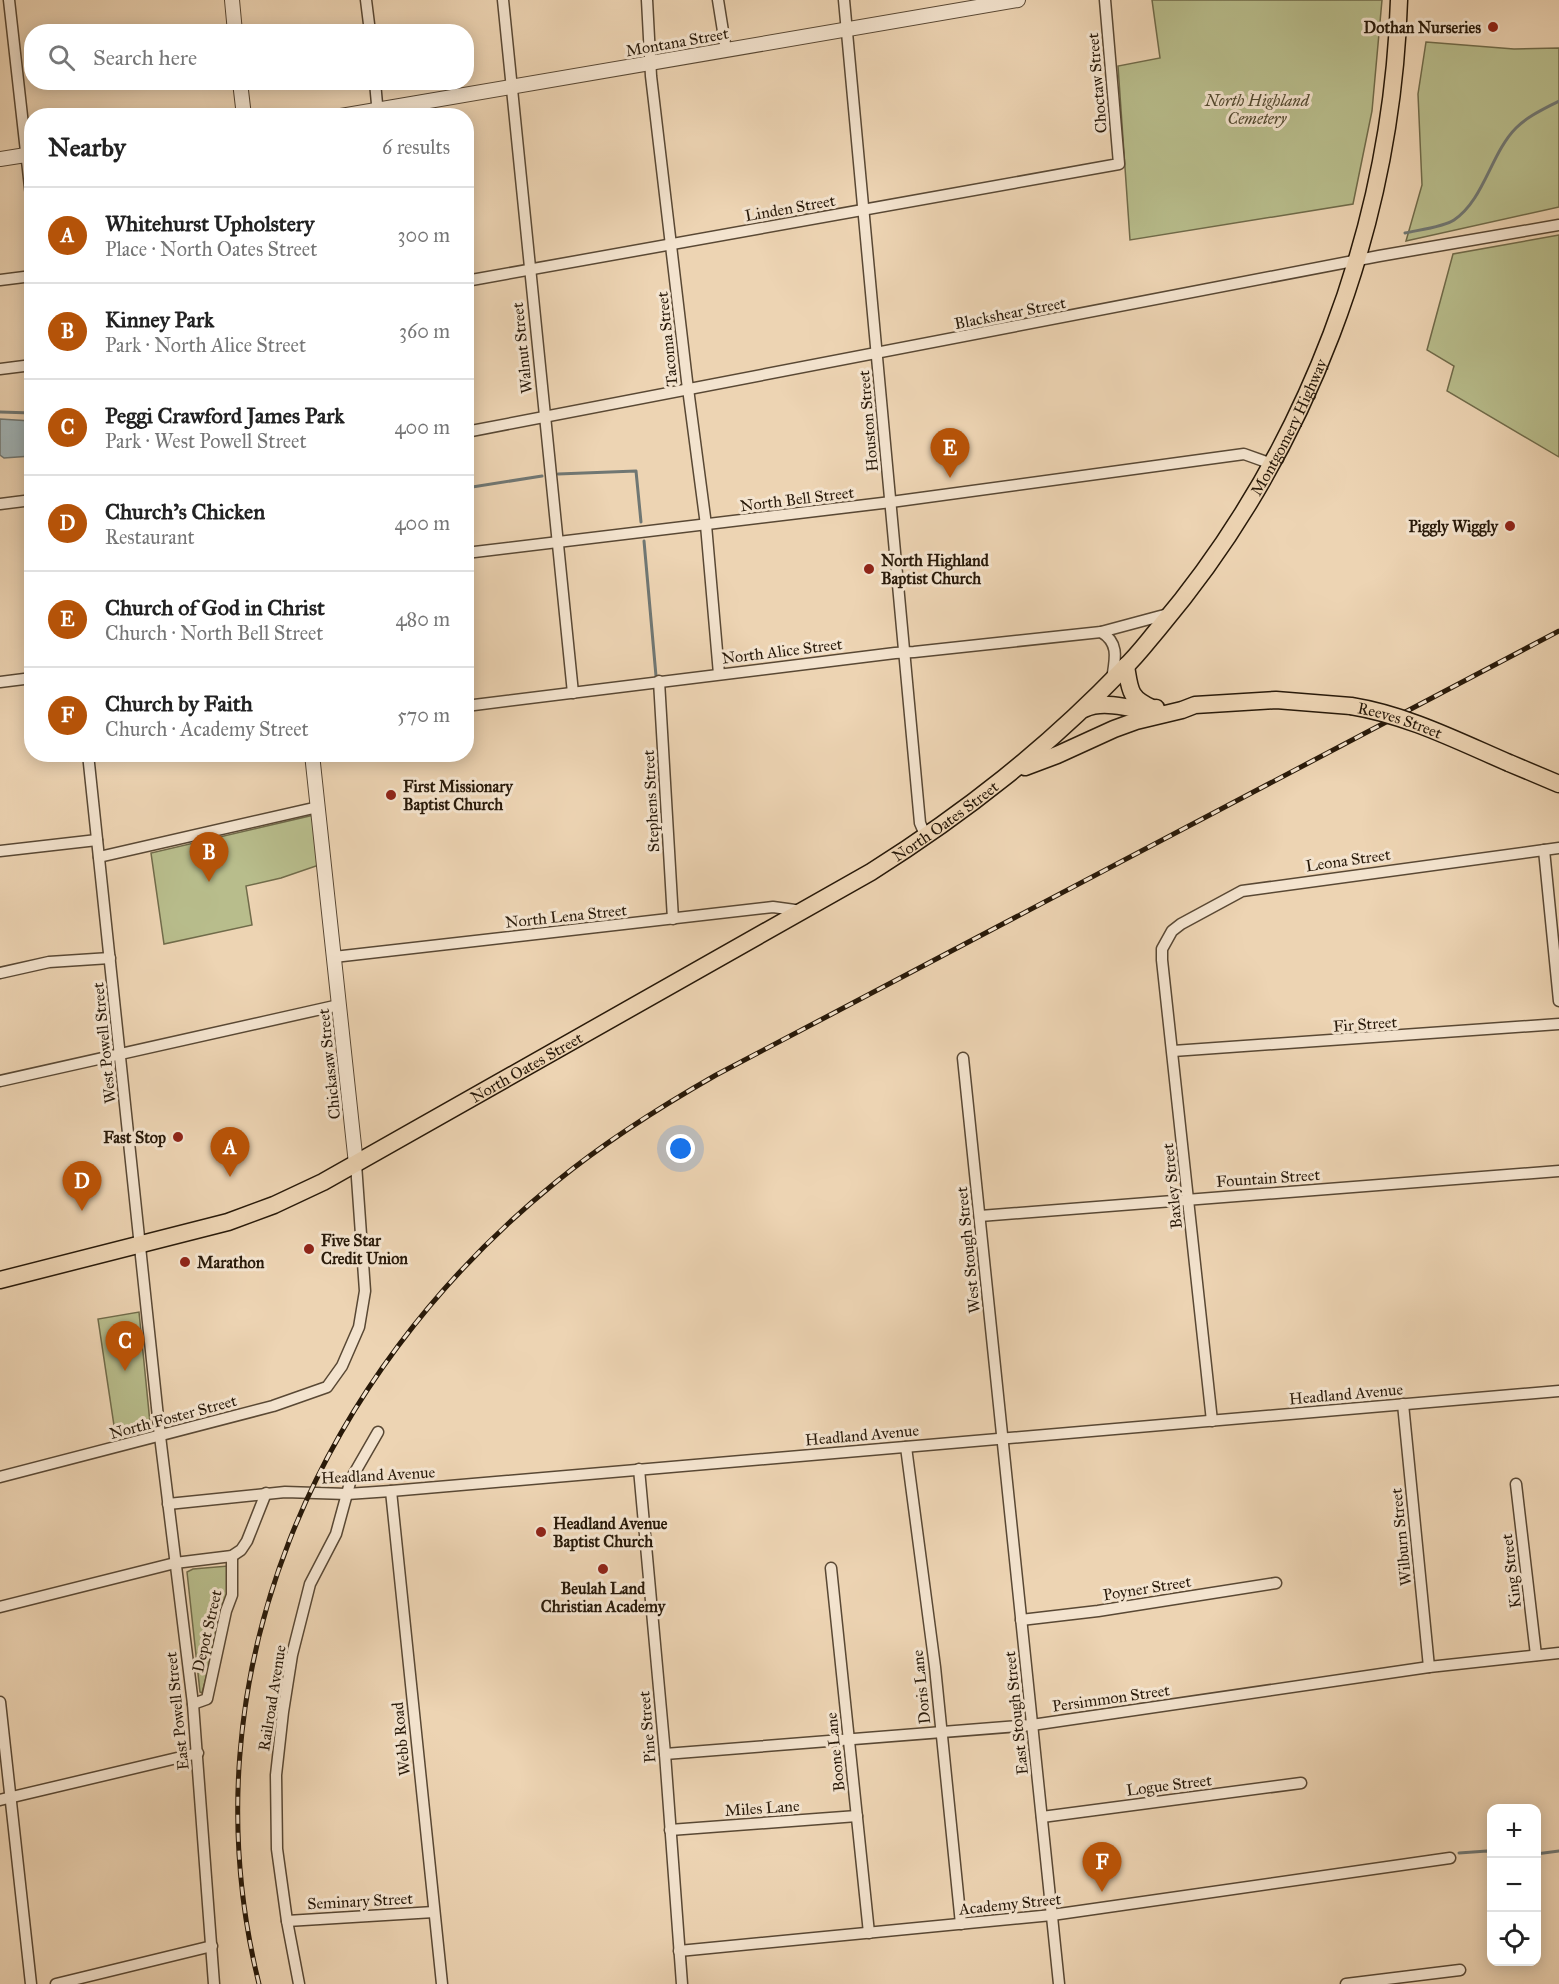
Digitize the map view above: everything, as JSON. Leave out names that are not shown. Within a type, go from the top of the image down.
[{"type":"main road","name":"Montgomery Highway","points":[[1013,772],[1105,692],[1171,613],[1212,559],[1272,464],[1313,379],[1357,261],[1387,122],[1399,0]]},
{"type":"main road","points":[[1126,666],[1132,695],[1153,708]]},
{"type":"main road","points":[[1105,692],[1107,714],[1136,721]]},
{"type":"main road","name":"Reeves Street","points":[[1105,692],[1142,710],[1181,702],[1195,705],[1276,700],[1351,706],[1383,712],[1559,784]]},
{"type":"main road","name":"Reeves Street","points":[[1013,772],[1136,721],[1195,705]]},
{"type":"main road","name":"North Oates Street","points":[[0,1280],[141,1245],[252,1214],[323,1182],[802,911],[926,837],[1013,772]]},
{"type":"street","points":[[9,0],[24,116]]},
{"type":"street","points":[[232,0],[234,24]]},
{"type":"street","points":[[366,0],[368,24]]},
{"type":"street","name":"Walnut Street","points":[[503,0],[573,693]]},
{"type":"street","name":"Tacoma Street","points":[[647,0],[651,76],[706,525],[719,674]]},
{"type":"street","points":[[718,0],[726,50]]},
{"type":"street","name":"Houston Street","points":[[844,0],[920,823],[926,837]]},
{"type":"street","name":"Montana Street","points":[[405,108],[1018,0]]},
{"type":"street","name":"Choctaw Street","points":[[1105,0],[1119,164]]},
{"type":"street","points":[[241,90],[243,108]]},
{"type":"street","points":[[376,90],[378,108]]},
{"type":"street","points":[[0,159],[24,156]]},
{"type":"street","name":"Linden Street","points":[[474,279],[1119,164]]},
{"type":"street","name":"Blackshear Street","points":[[474,431],[1357,261],[1559,225]]},
{"type":"street","points":[[0,280],[24,277]]},
{"type":"street","points":[[0,369],[24,366]]},
{"type":"street","name":"North Bell Street","points":[[474,552],[891,502],[1244,454],[1272,464]]},
{"type":"street","points":[[0,504],[24,501]]},
{"type":"street","name":"North Alice Street","points":[[474,705],[904,652],[1101,632],[1171,613]]},
{"type":"street","points":[[1101,632],[1112,641],[1115,648],[1105,692]]},
{"type":"street","points":[[0,682],[24,679]]},
{"type":"street","name":"Stephens Street","points":[[659,681],[673,919]]},
{"type":"street","name":"West Powell Street","points":[[89,762],[160,1436]]},
{"type":"street","name":"Chickasaw Street","points":[[313,762],[356,1164],[365,1291],[359,1327],[342,1366]]},
{"type":"street","points":[[99,857],[318,807]]},
{"type":"street","points":[[0,851],[97,840]]},
{"type":"street","name":"Leona Street","points":[[1162,949],[1172,931],[1181,924],[1242,891],[1559,848]]},
{"type":"street","points":[[1544,850],[1559,1001]]},
{"type":"street","name":"North Lena Street","points":[[334,957],[772,907],[802,911]]},
{"type":"street","name":"Baxley Street","points":[[1162,949],[1212,1420]]},
{"type":"street","points":[[0,973],[49,962],[110,958]]},
{"type":"street","points":[[0,1081],[339,1005]]},
{"type":"street","name":"Fir Street","points":[[1173,1051],[1559,1024]]},
{"type":"street","name":"West Stough Street","points":[[963,1058],[1003,1438]]},
{"type":"street","name":"Fountain Street","points":[[980,1216],[1559,1171]]},
{"type":"street","name":"North Foster Street","points":[[0,1477],[296,1400],[327,1387],[342,1366]]},
{"type":"street","name":"Headland Avenue","points":[[168,1504],[266,1493],[347,1494],[391,1491],[1559,1391]]},
{"type":"street","name":"Wilburn Street","points":[[1403,1404],[1429,1667]]},
{"type":"street","name":"Railroad Avenue","points":[[299,1984],[280,1877],[276,1775],[283,1712],[292,1655],[310,1584],[336,1534],[354,1471],[378,1432]]},
{"type":"street","name":"East Powell Street","points":[[160,1436],[198,1753],[214,1984]]},
{"type":"street","name":"East Stough Street","points":[[1003,1438],[1059,1984]]},
{"type":"street","name":"Doris Lane","points":[[906,1447],[935,1667],[961,1924]]},
{"type":"street","name":"Pine Street","points":[[639,1469],[665,1754],[682,1984]]},
{"type":"street","name":"King Street","points":[[1516,1484],[1536,1655]]},
{"type":"street","name":"Webb Road","points":[[391,1491],[442,1984]]},
{"type":"street","points":[[0,1607],[175,1563],[232,1556],[241,1550],[247,1541],[266,1493]]},
{"type":"street","name":"Depot Street","points":[[193,1704],[207,1699],[226,1611],[232,1595],[232,1556]]},
{"type":"street","name":"Boone Lane","points":[[831,1568],[869,1933]]},
{"type":"street","name":"Poyner Street","points":[[1021,1620],[1098,1611],[1276,1583]]},
{"type":"street","name":"Persimmon Street","points":[[665,1754],[1032,1725],[1429,1667],[1559,1653]]},
{"type":"street","points":[[0,1702],[5,1799],[31,1984]]},
{"type":"street","points":[[5,1799],[198,1753]]},
{"type":"street","name":"Logue Street","points":[[1042,1817],[1301,1783]]},
{"type":"street","name":"Miles Lane","points":[[670,1830],[857,1816]]},
{"type":"street","name":"Academy Street","points":[[680,1951],[1052,1915],[1450,1858]]},
{"type":"street","name":"Seminary Street","points":[[287,1921],[434,1912]]},
{"type":"street","points":[[56,1984],[212,1946]]},
{"type":"street","points":[[1346,1984],[1460,1970]]},
{"type":"green space","name":"North Highland Cemetery","points":[[1152,0],[1382,0],[1372,111],[1353,204],[1130,240],[1118,66],[1160,58]]},
{"type":"green space","points":[[1426,42],[1514,49],[1559,48],[1559,207],[1406,241],[1422,185],[1418,94]]},
{"type":"green space","points":[[1559,235],[1559,457],[1447,391],[1454,366],[1427,350],[1453,254]]},
{"type":"green space","points":[[314,815],[319,865],[281,878],[246,886],[252,925],[164,944],[151,853]]},
{"type":"green space","points":[[139,1312],[150,1423],[115,1432],[98,1319]]},
{"type":"green space","points":[[228,1566],[228,1596],[202,1693],[200,1692],[187,1572],[193,1569]]},
{"type":"shaded area","points":[[0,419],[24,421],[24,457],[4,458],[0,455]]},
{"type":"waterway","points":[[1405,233],[1444,225],[1454,220],[1473,201],[1507,138],[1531,116],[1559,101]]},
{"type":"waterway","points":[[0,412],[24,413]]},
{"type":"waterway","points":[[558,474],[636,471],[641,522]]},
{"type":"waterway","points":[[474,487],[542,476]]},
{"type":"waterway","points":[[644,541],[656,676]]},
{"type":"waterway","points":[[1459,1853],[1487,1851]]},
{"type":"waterway","points":[[1541,1853],[1559,1851]]},
{"type":"railway","points":[[259,1984],[240,1869],[240,1756],[257,1646],[289,1541],[337,1440],[398,1346],[472,1260],[556,1182],[594,1152],[674,1099],[1559,631]]},
{"type":"place","name":"Dothan Nurseries","points":[[1493,27]]},
{"type":"place","name":"Church of God in Christ","points":[[950,478]]},
{"type":"place","name":"Piggly Wiggly","points":[[1510,526]]},
{"type":"place","name":"North Highland Baptist Church","points":[[869,569]]},
{"type":"place","name":"First Missionary Baptist Church","points":[[391,795]]},
{"type":"place","name":"Kinney Park","points":[[209,882]]},
{"type":"place","name":"Fast Stop","points":[[178,1137]]},
{"type":"place","name":"Whitehurst Upholstery","points":[[230,1177]]},
{"type":"place","name":"Church's Chicken","points":[[82,1211]]},
{"type":"place","name":"Five Star Credit Union","points":[[309,1249]]},
{"type":"place","name":"Marathon","points":[[185,1262]]},
{"type":"place","name":"Peggi Crawford James Park","points":[[125,1371]]},
{"type":"place","name":"Headland Avenue Baptist Church","points":[[541,1532]]},
{"type":"place","name":"Beulah Land Christian Academy","points":[[603,1569]]},
{"type":"place","name":"Church by Faith","points":[[1102,1892]]}]
